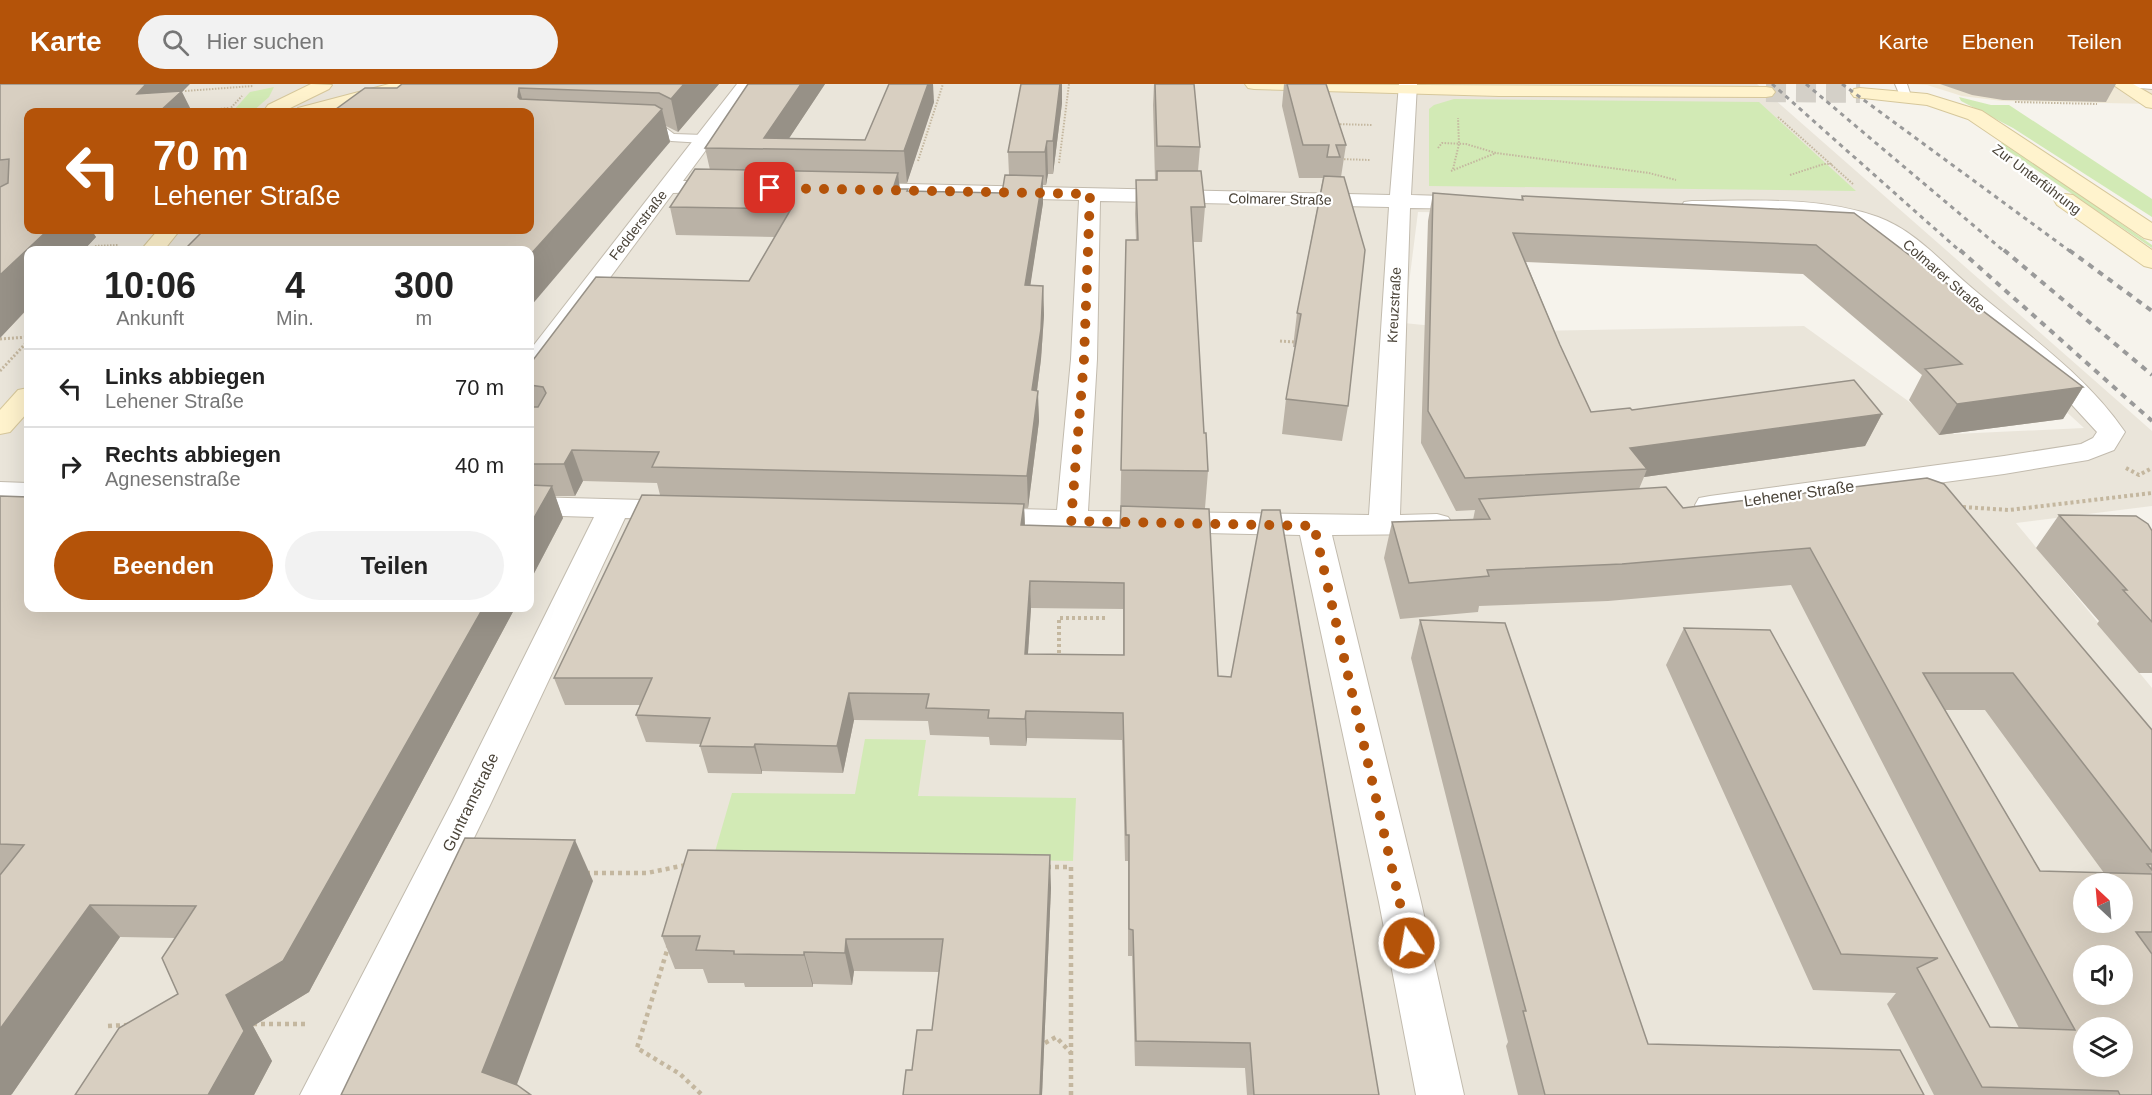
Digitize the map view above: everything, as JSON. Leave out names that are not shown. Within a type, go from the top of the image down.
[{"type":"main road","points":[[274,108],[284,84]]},
{"type":"main road","points":[[279,108],[325,84]]},
{"type":"main road","points":[[313,108],[367,84]]},
{"type":"main road","points":[[319,108],[409,84]]},
{"type":"main road","points":[[1254,84],[1724,88],[1758,92]]},
{"type":"main road","points":[[2121,84],[2152,103]]},
{"type":"main road","name":"Zur Unterführung","points":[[1860,93],[1909,93],[1979,116],[2152,233]]},
{"type":"main road","name":"Zur Unterführung","points":[[1909,93],[1966,127],[2022,168]]},
{"type":"main road","name":"Zur Unterführung","points":[[2048,187],[2152,261]]},
{"type":"main road","points":[[155,246],[166,234]]},
{"type":"main road","points":[[0,426],[24,400]]},
{"type":"street","name":"Fedderstraße","points":[[534,362],[746,84]]},
{"type":"street","points":[[1389,84],[1408,86]]},
{"type":"street","name":"Kreuzstraße","points":[[1384,526],[1408,86]]},
{"type":"street","points":[[668,187],[745,187]]},
{"type":"street","name":"Colmarer Straße","points":[[844,189],[1494,203]]},
{"type":"street","points":[[1071,521],[1084,359],[1090,194]]},
{"type":"street","name":"Colmarer Straße","points":[[1671,206],[1803,208],[1841,213],[1872,222],[1904,240],[2052,370],[2092,406],[2111,432],[2104,444],[2088,451],[1918,477]]},
{"type":"street","points":[[1918,477],[1953,507]]},
{"type":"street","name":"Lehener Straße","points":[[1688,508],[1918,477]]},
{"type":"street","points":[[0,492],[24,492]]},
{"type":"street","points":[[534,506],[708,510]]},
{"type":"street","name":"Guntramstraße","points":[[324,1095],[614,508]]},
{"type":"street","points":[[954,517],[1314,526],[1384,526],[1468,522]]},
{"type":"street","points":[[1314,526],[1402,912],[1440,1095]]},
{"type":"lane","points":[[2128,84],[2152,86]]},
{"type":"lane","points":[[626,129],[666,132],[671,137],[704,139]]},
{"type":"path","points":[[909,190],[943,84]]},
{"type":"path","points":[[1055,194],[1069,84]]},
{"type":"path","points":[[185,91],[254,86]]},
{"type":"path","points":[[1758,92],[1882,212],[1872,222]]},
{"type":"path","points":[[2017,102],[2107,104]]},
{"type":"path","points":[[1453,169],[1459,144],[1458,118]]},
{"type":"path","points":[[1324,124],[1405,135],[1440,148],[1442,143],[1459,144],[1496,153],[1649,173],[1678,181]]},
{"type":"path","points":[[95,246],[119,245]]},
{"type":"path","points":[[0,339],[24,339]]},
{"type":"path","points":[[1280,341],[1294,342]]},
{"type":"path","points":[[0,371],[24,344]]},
{"type":"path","points":[[2139,475],[2152,468]]},
{"type":"path","points":[[1953,507],[2008,510],[2152,493]]},
{"type":"path","points":[[1059,671],[1059,618],[1106,618]]},
{"type":"path","points":[[578,873],[647,873],[694,863],[691,874]]},
{"type":"path","points":[[1035,867],[1071,867],[1071,1095]]},
{"type":"path","points":[[670,939],[637,1048],[680,1074],[702,1095]]},
{"type":"path","points":[[245,1024],[360,1024]]},
{"type":"path","points":[[108,1026],[131,1025]]},
{"type":"path","points":[[1045,1043],[1056,1037],[1071,1054]]},
{"type":"shaded area","points":[[121,84],[1757,84],[2152,431],[2152,506],[2016,523],[2152,688],[2152,1095],[0,1095],[0,127],[24,215],[24,234],[534,234],[534,108],[70,108]],"holes":[[[1418,212],[1837,219],[1867,229],[2084,428],[1954,434],[1804,326],[1533,331],[1511,334],[1404,323]]]},
{"type":"shaded area","points":[[1908,84],[2152,84],[2152,104],[2002,101],[1962,96],[1927,85]]},
{"type":"green space","points":[[274,87],[269,97],[257,108],[236,108],[250,92]]},
{"type":"green space","points":[[1959,97],[1991,105],[2009,105],[2152,199],[2152,217],[2013,128],[1961,101]]},
{"type":"green space","points":[[1454,99],[1759,102],[1856,191],[1429,186],[1429,109],[1434,105]]},
{"type":"green space","points":[[2005,142],[2152,245],[2152,248],[1998,144]]},
{"type":"green space","points":[[865,739],[926,740],[918,796],[1076,798],[1073,861],[714,855],[732,793],[855,794]]},
{"type":"building","points":[[0,84],[146,84],[137,94],[182,91],[163,108],[24,108],[24,234],[44,234],[31,246],[24,246],[24,252],[0,275],[0,187],[8,183],[9,159],[0,160]]},
{"type":"building","points":[[402,84],[684,84],[671,99],[659,93],[519,88],[518,97],[520,99],[655,105],[662,109],[534,251],[534,246],[188,246],[200,234],[534,234],[534,108],[338,108],[365,88],[397,88]]},
{"type":"building","points":[[748,84],[801,84],[764,138],[865,140],[889,84],[928,84],[904,151],[705,148]]},
{"type":"building","points":[[1021,84],[1060,84],[1053,141],[1047,141],[1045,152],[1008,152]]},
{"type":"building","points":[[1155,84],[1194,84],[1200,147],[1157,146]]},
{"type":"building","points":[[1287,84],[1326,84],[1346,145],[1336,145],[1340,157],[1327,157],[1329,145],[1303,145]]},
{"type":"building","points":[[695,169],[898,173],[893,189],[1002,193],[1005,175],[1043,176],[1025,285],[1043,286],[1041,329],[1032,390],[1038,391],[1027,476],[652,467],[659,452],[572,450],[564,464],[534,464],[534,407],[538,407],[546,393],[543,387],[534,386],[534,359],[596,277],[749,281],[791,209],[670,207]]},
{"type":"building","points":[[1157,171],[1201,171],[1205,207],[1191,207],[1208,471],[1121,470],[1126,240],[1138,240],[1136,180],[1157,180]]},
{"type":"building","points":[[1324,176],[1344,177],[1365,250],[1348,406],[1286,399],[1301,314],[1297,313]]},
{"type":"building","points":[[1433,193],[1523,200],[1522,196],[1854,213],[2083,387],[1957,404],[1925,369],[1962,364],[1816,245],[1513,233],[1591,412],[1630,408],[1632,410],[1854,380],[1882,414],[1630,448],[1647,469],[1465,478],[1428,411]]},
{"type":"building","points":[[1927,478],[1944,484],[2152,730],[2152,852],[2013,673],[1923,673],[2040,871],[2115,873],[2073,873],[2073,933],[2133,933],[2133,873],[2152,874],[2152,932],[2136,932],[2152,954],[2152,1095],[2120,1095],[2118,1091],[1982,1087],[1917,968],[1938,958],[1841,954],[1684,628],[1770,630],[1990,1027],[2073,1030],[2073,1077],[2133,1077],[2133,1017],[2073,1017],[2073,1026],[1810,548],[1622,564],[1487,570],[1489,576],[1409,583],[1392,522],[1490,519],[1479,499],[1666,487],[1683,508]]},
{"type":"building","points":[[534,485],[552,486],[534,518]]},
{"type":"building","points":[[642,495],[1024,504],[1021,525],[1120,528],[1121,506],[1209,509],[1218,676],[1231,677],[1262,510],[1280,510],[1379,1095],[1254,1095],[1250,1043],[1136,1041],[1133,930],[1129,929],[1129,835],[1126,835],[1123,713],[1026,711],[1025,719],[988,718],[989,710],[926,708],[929,694],[849,693],[837,746],[755,744],[754,747],[700,746],[710,718],[636,715],[652,678],[554,678]],"holes":[[[1030,581],[1124,583],[1124,655],[1025,654]]]},
{"type":"building","points":[[0,496],[24,497],[24,612],[481,612],[283,961],[226,995],[244,1031],[208,1095],[75,1095],[119,1028],[178,994],[162,958],[196,906],[90,905],[0,1029],[0,875],[24,845],[0,844]]},
{"type":"building","points":[[2059,515],[2136,516],[2148,524],[2152,531],[2152,622],[2123,590],[2127,590]]},
{"type":"building","points":[[1420,620],[1505,623],[1648,1044],[1900,1050],[1924,1095],[1545,1095],[1523,1011],[1526,1011]]},
{"type":"building","points":[[465,838],[575,840],[482,1072],[517,1085],[531,1095],[341,1095]]},
{"type":"building","points":[[688,850],[1050,855],[1040,1095],[903,1095],[906,1070],[912,1070],[917,1030],[932,1030],[943,939],[846,939],[845,953],[804,952],[804,955],[734,954],[734,951],[696,950],[700,936],[662,936]]},
{"type":"tunnel","points":[[1766,92],[1860,93]]},
{"type":"railway","points":[[1772,84],[1961,252]]},
{"type":"railway","points":[[1806,84],[2005,252]]},
{"type":"railway","points":[[1842,84],[2071,252]]},
{"type":"railway","points":[[1960,250],[2152,421]]},
{"type":"railway","points":[[2004,250],[2152,375]]},
{"type":"railway","points":[[2069,250],[2152,311]]},
{"type":"route","points":[[770,188],[1090,194],[1084,359],[1071,521],[1314,526],[1409,943]]}]
